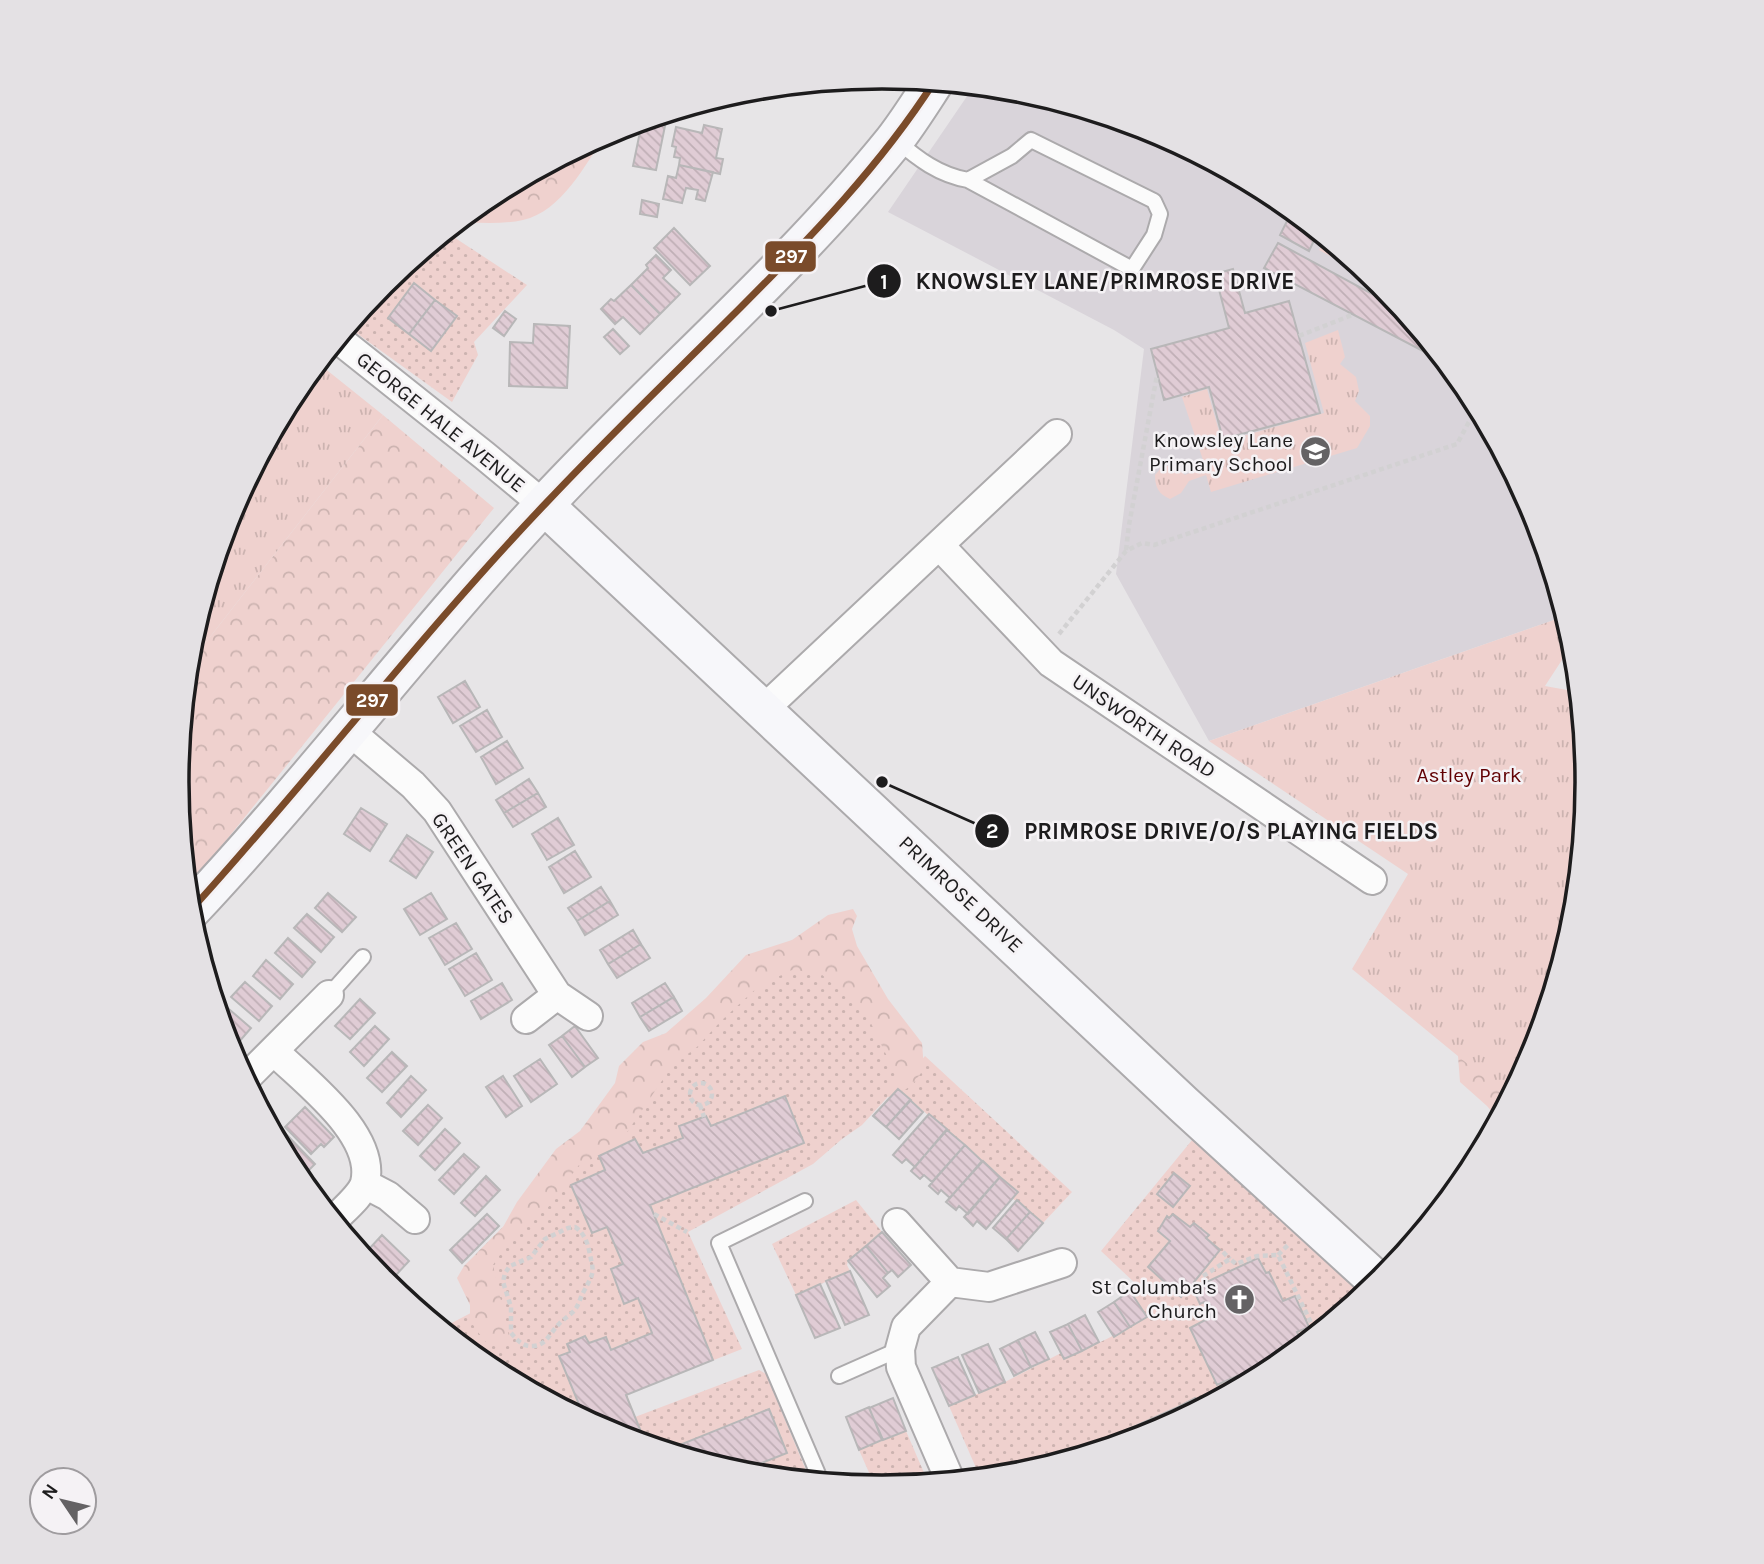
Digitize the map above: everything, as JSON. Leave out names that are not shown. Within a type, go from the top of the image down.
[{"type":"street","points":[[200,900],[251,846],[347,729],[544,505],[834,211],[895,139],[928,91]]},
{"type":"street","name":"GEORGE HALE AVENUE","points":[[345,344],[544,505]]},
{"type":"street","points":[[764,709],[1057,434]]},
{"type":"street","name":"PRIMROSE DRIVE","points":[[544,505],[1183,1104],[1370,1274]]},
{"type":"street","name":"UNSWORTH ROAD","points":[[939,545],[1043,654],[1063,671],[1372,880]]},
{"type":"street","name":"GREEN GATES","points":[[347,729],[413,785],[437,811],[557,995],[588,1016]]},
{"type":"street","points":[[253,1072],[329,995]]},
{"type":"street","points":[[526,1019],[557,995]]},
{"type":"street","points":[[274,1051],[344,1117],[359,1143],[365,1165],[365,1184],[340,1213]]},
{"type":"street","points":[[365,1184],[388,1196],[415,1219]]},
{"type":"street","points":[[897,1223],[950,1282],[989,1287],[1062,1263]]},
{"type":"street","points":[[946,1471],[901,1367],[900,1349],[906,1327],[950,1282]]},
{"type":"lane","points":[[895,139],[923,163],[951,177],[968,180],[1132,269],[1154,235],[1160,214],[1154,201],[1031,140],[1012,156],[968,180]]},
{"type":"lane","points":[[329,995],[363,957]]},
{"type":"lane","points":[[805,1201],[719,1243],[817,1471]]},
{"type":"lane","points":[[839,1376],[900,1349]]},
{"type":"path","points":[[1299,336],[1352,315]]},
{"type":"path","points":[[1126,551],[1157,375]]},
{"type":"path","points":[[1043,654],[1126,551],[1142,543],[1154,545],[1457,444],[1471,418]]},
{"type":"path","points":[[700,1105],[710,1101],[712,1094],[705,1083],[697,1083],[690,1092],[691,1099],[700,1105],[704,1116]]},
{"type":"path","points":[[654,1214],[687,1232]]},
{"type":"path","points":[[575,1227],[581,1231],[587,1245],[592,1265],[592,1281],[579,1304],[555,1329],[547,1340],[535,1347],[518,1342],[511,1333],[511,1307],[503,1282],[510,1266],[531,1257],[545,1239],[575,1227]]},
{"type":"path","points":[[1223,1252],[1236,1264],[1257,1256],[1278,1255],[1312,1325]]},
{"type":"path","points":[[1203,1276],[1230,1259]]},
{"type":"shaded area","name":"Knowsley Lane Primary School","points":[[968,95],[1061,113],[1105,126],[1147,142],[1228,182],[1304,232],[1339,261],[1403,325],[1432,360],[1482,436],[1503,476],[1538,559],[1555,620],[1209,741],[1116,574],[1144,349],[1114,330],[888,212]]},
{"type":"green space","points":[[594,153],[571,185],[549,207],[523,220],[473,223],[536,182]]},
{"type":"green space","points":[[454,237],[527,285],[474,342],[478,355],[452,402],[355,332],[392,292]]},
{"type":"green space","points":[[1321,246],[1338,261],[1319,250]]},
{"type":"green space","points":[[1338,330],[1345,357],[1340,364],[1356,377],[1359,391],[1355,401],[1370,416],[1370,426],[1357,448],[1211,492],[1206,475],[1189,481],[1181,493],[1170,499],[1160,493],[1155,475],[1162,467],[1173,465],[1185,475],[1205,466],[1182,397],[1207,389],[1222,442],[1324,413],[1305,343]]},
{"type":"green space","points":[[326,369],[383,415],[203,646],[226,559],[242,517],[282,436]]},
{"type":"green space","points":[[383,415],[494,508],[196,878],[189,782],[195,692],[203,646]]},
{"type":"green space","name":"Astley Park","points":[[1555,620],[1563,658],[1545,686],[1569,692],[1575,782],[1569,872],[1551,961],[1538,1005],[1501,1092],[1352,969],[1408,874],[1209,741]]},
{"type":"green space","points":[[853,909],[857,916],[852,929],[857,946],[888,999],[922,1043],[924,1069],[912,1085],[890,1100],[885,1090],[896,1075],[867,1015],[820,973],[792,970],[759,986],[697,1047],[672,1066],[617,1147],[579,1165],[546,1210],[520,1225],[493,1265],[510,1341],[504,1349],[486,1342],[470,1320],[470,1305],[457,1278],[464,1266],[503,1227],[517,1202],[556,1149],[580,1131],[615,1083],[619,1066],[643,1042],[666,1033],[706,998],[746,955],[792,940],[828,915]]},
{"type":"green space","points":[[833,931],[918,1064],[925,1056],[1072,1192],[1043,1223],[1012,1198],[1017,1192],[898,1089],[907,1076],[862,1125],[813,1164],[688,1232],[742,1349],[627,1394],[635,1417],[759,1370],[766,1374],[806,1470],[703,1451],[617,1422],[536,1382],[450,1324],[486,1305],[478,1252],[769,960]]},
{"type":"green space","points":[[1484,1045],[1521,1050],[1491,1111],[1460,1082],[1458,1056]]},
{"type":"green space","points":[[1197,1134],[1359,1284],[1304,1332],[1267,1358],[1196,1399],[1105,1438],[1061,1451],[976,1468],[949,1406],[1005,1382],[1061,1353],[1065,1359],[1146,1317],[1130,1291],[1137,1285],[1101,1251]]},
{"type":"green space","points":[[856,1200],[882,1232],[848,1261],[850,1271],[796,1295],[772,1244]]},
{"type":"green space","points":[[906,1431],[924,1473],[870,1474],[859,1450]]},
{"type":"building","points":[[665,124],[656,170],[633,166],[640,133]]},
{"type":"building","points":[[704,125],[722,129],[716,158],[723,159],[720,174],[679,165],[680,158],[674,157],[676,147],[672,146],[676,127],[702,133]]},
{"type":"building","points":[[679,165],[713,172],[705,201],[696,199],[698,190],[686,188],[682,203],[663,199],[668,176],[676,178]]},
{"type":"building","points":[[642,200],[659,204],[657,217],[640,214]]},
{"type":"building","points":[[1287,220],[1314,240],[1309,251],[1280,235]]},
{"type":"building","points":[[674,228],[710,266],[690,285],[654,248]]},
{"type":"building","points":[[1278,243],[1375,296],[1426,352],[1264,268]]},
{"type":"building","points":[[656,255],[671,270],[663,278],[680,294],[660,314],[631,285],[648,268],[646,265]]},
{"type":"building","points":[[1233,269],[1245,313],[1289,301],[1320,413],[1223,439],[1209,387],[1164,400],[1151,349],[1229,328],[1215,274]]},
{"type":"building","points":[[414,283],[435,300],[409,334],[388,318]]},
{"type":"building","points":[[631,285],[660,314],[640,334],[623,317],[615,324],[601,309]]},
{"type":"building","points":[[435,300],[457,316],[431,351],[409,334]]},
{"type":"building","points":[[505,311],[516,319],[504,336],[493,328]]},
{"type":"building","points":[[534,324],[570,326],[567,388],[509,386],[510,342],[533,343]]},
{"type":"building","points":[[613,329],[629,346],[620,354],[604,337]]},
{"type":"building","points":[[465,681],[480,707],[453,723],[438,697]]},
{"type":"building","points":[[487,710],[502,737],[476,752],[460,726]]},
{"type":"building","points":[[507,741],[523,768],[496,784],[481,757]]},
{"type":"building","points":[[529,779],[538,793],[504,813],[496,800]]},
{"type":"building","points":[[538,793],[546,807],[513,827],[504,813]]},
{"type":"building","points":[[361,808],[387,824],[370,851],[344,834]]},
{"type":"building","points":[[558,818],[574,845],[547,860],[532,834]]},
{"type":"building","points":[[407,835],[433,852],[416,878],[390,861]]},
{"type":"building","points":[[575,851],[591,877],[564,893],[549,867]]},
{"type":"building","points":[[601,887],[610,901],[577,921],[568,908]]},
{"type":"building","points":[[328,893],[356,917],[342,932],[315,908]]},
{"type":"building","points":[[431,893],[447,919],[420,935],[404,909]]},
{"type":"building","points":[[610,901],[618,915],[585,935],[577,921]]},
{"type":"building","points":[[307,914],[334,937],[321,952],[294,928]]},
{"type":"building","points":[[456,923],[472,949],[445,965],[429,938]]},
{"type":"building","points":[[633,930],[641,944],[608,964],[600,950]]},
{"type":"building","points":[[288,938],[315,962],[302,977],[275,953]]},
{"type":"building","points":[[641,944],[650,958],[617,978],[608,964]]},
{"type":"building","points":[[476,953],[492,980],[465,996],[449,969]]},
{"type":"building","points":[[266,960],[293,984],[280,999],[253,976]]},
{"type":"building","points":[[245,982],[272,1006],[259,1021],[231,997]]},
{"type":"building","points":[[502,983],[512,1000],[481,1019],[471,1001]]},
{"type":"building","points":[[665,983],[674,997],[640,1017],[632,1003]]},
{"type":"building","points":[[674,997],[682,1011],[649,1031],[640,1017]]},
{"type":"building","points":[[360,999],[375,1013],[350,1039],[335,1026]]},
{"type":"building","points":[[227,1007],[251,1028],[240,1041]]},
{"type":"building","points":[[375,1026],[389,1039],[364,1066],[350,1052]]},
{"type":"building","points":[[575,1026],[598,1058],[585,1067],[562,1036]]},
{"type":"building","points":[[562,1036],[585,1067],[572,1077],[549,1045]]},
{"type":"building","points":[[392,1052],[407,1066],[382,1092],[367,1078]]},
{"type":"building","points":[[540,1059],[557,1084],[531,1102],[514,1076]]},
{"type":"building","points":[[411,1076],[426,1090],[401,1117],[387,1103]]},
{"type":"building","points":[[503,1076],[522,1106],[506,1117],[486,1087]]},
{"type":"building","points":[[898,1089],[911,1100],[886,1127],[873,1116]]},
{"type":"building","points":[[785,1096],[804,1143],[650,1205],[713,1360],[626,1395],[641,1431],[579,1404],[559,1356],[570,1352],[567,1344],[585,1336],[589,1343],[606,1337],[611,1350],[652,1333],[638,1298],[624,1304],[611,1269],[623,1264],[607,1227],[592,1233],[571,1185],[605,1170],[599,1156],[635,1139],[643,1153],[683,1138],[679,1126],[706,1116],[711,1126]]},
{"type":"building","points":[[910,1100],[923,1112],[899,1139],[886,1127]]},
{"type":"building","points":[[428,1105],[442,1118],[418,1145],[403,1131]]},
{"type":"building","points":[[305,1107],[334,1137],[311,1154],[285,1127]]},
{"type":"building","points":[[929,1114],[947,1129],[915,1167],[906,1159],[902,1163],[893,1155]]},
{"type":"building","points":[[445,1129],[460,1143],[435,1170],[420,1156]]},
{"type":"building","points":[[947,1130],[965,1145],[932,1182],[924,1175],[920,1179],[911,1171]]},
{"type":"building","points":[[286,1134],[315,1164],[308,1171],[306,1167]]},
{"type":"building","points":[[965,1145],[982,1161],[950,1198],[941,1190],[938,1194],[929,1186]]},
{"type":"building","points":[[464,1154],[479,1167],[454,1194],[439,1180]]},
{"type":"building","points":[[983,1161],[1000,1177],[968,1214],[959,1206],[956,1210],[946,1202]]},
{"type":"building","points":[[1174,1173],[1190,1186],[1173,1207],[1157,1194]]},
{"type":"building","points":[[486,1176],[500,1190],[475,1216],[461,1203]]},
{"type":"building","points":[[1000,1177],[1018,1192],[986,1229],[977,1221],[973,1226],[964,1217]]},
{"type":"building","points":[[1017,1200],[1030,1212],[1006,1239],[993,1228]]},
{"type":"building","points":[[1030,1212],[1043,1223],[1018,1251],[1006,1239]]},
{"type":"building","points":[[487,1214],[499,1226],[462,1263],[450,1250]]},
{"type":"building","name":"St Columba's Church","points":[[1173,1214],[1190,1227],[1194,1223],[1209,1235],[1206,1238],[1220,1250],[1194,1282],[1198,1286],[1258,1258],[1266,1273],[1269,1272],[1283,1301],[1295,1296],[1309,1327],[1297,1332],[1299,1336],[1267,1358],[1217,1385],[1190,1328],[1211,1317],[1204,1302],[1200,1304],[1189,1287],[1181,1297],[1148,1267],[1170,1241],[1158,1231],[1167,1216],[1169,1218]]},
{"type":"building","points":[[882,1232],[911,1265],[898,1277],[892,1270],[888,1273],[866,1246]]},
{"type":"building","points":[[382,1235],[409,1261],[396,1275],[370,1248]]},
{"type":"building","points":[[866,1246],[888,1273],[883,1278],[890,1286],[877,1297],[848,1261]]},
{"type":"building","points":[[850,1271],[869,1315],[845,1325],[826,1281]]},
{"type":"building","points":[[820,1284],[840,1328],[815,1338],[796,1295]]},
{"type":"building","points":[[1130,1291],[1147,1317],[1130,1327],[1114,1302]]},
{"type":"building","points":[[1114,1302],[1130,1327],[1114,1337],[1098,1312]]},
{"type":"building","points":[[1085,1315],[1099,1342],[1082,1351],[1068,1324]]},
{"type":"building","points":[[1068,1324],[1082,1351],[1064,1359],[1050,1332]]},
{"type":"building","points":[[1035,1332],[1049,1359],[1031,1367],[1018,1340]]},
{"type":"building","points":[[1018,1340],[1031,1367],[1014,1376],[1000,1349]]},
{"type":"building","points":[[988,1344],[1005,1382],[979,1393],[962,1355]]},
{"type":"building","points":[[958,1357],[975,1395],[949,1406],[932,1368]]},
{"type":"building","points":[[893,1398],[906,1431],[883,1440],[869,1408]]},
{"type":"building","points":[[869,1407],[882,1440],[859,1450],[846,1417]]},
{"type":"building","points":[[769,1409],[787,1453],[761,1463],[681,1444]]},
{"type":"transit line","name":"297","points":[[200,900],[411,654],[547,502],[844,200],[891,143],[928,91]]},
{"type":"place","name":"KNOWSLEY LANE/PRIMROSE DRIVE","points":[[771,311]]},
{"type":"place","name":"Knowsley Lane Primary School","points":[[1316,452]]},
{"type":"place","name":"PRIMROSE DRIVE/O/S PLAYING FIELDS","points":[[882,782]]},
{"type":"place","name":"St Columba's Church","points":[[1240,1299]]}]
